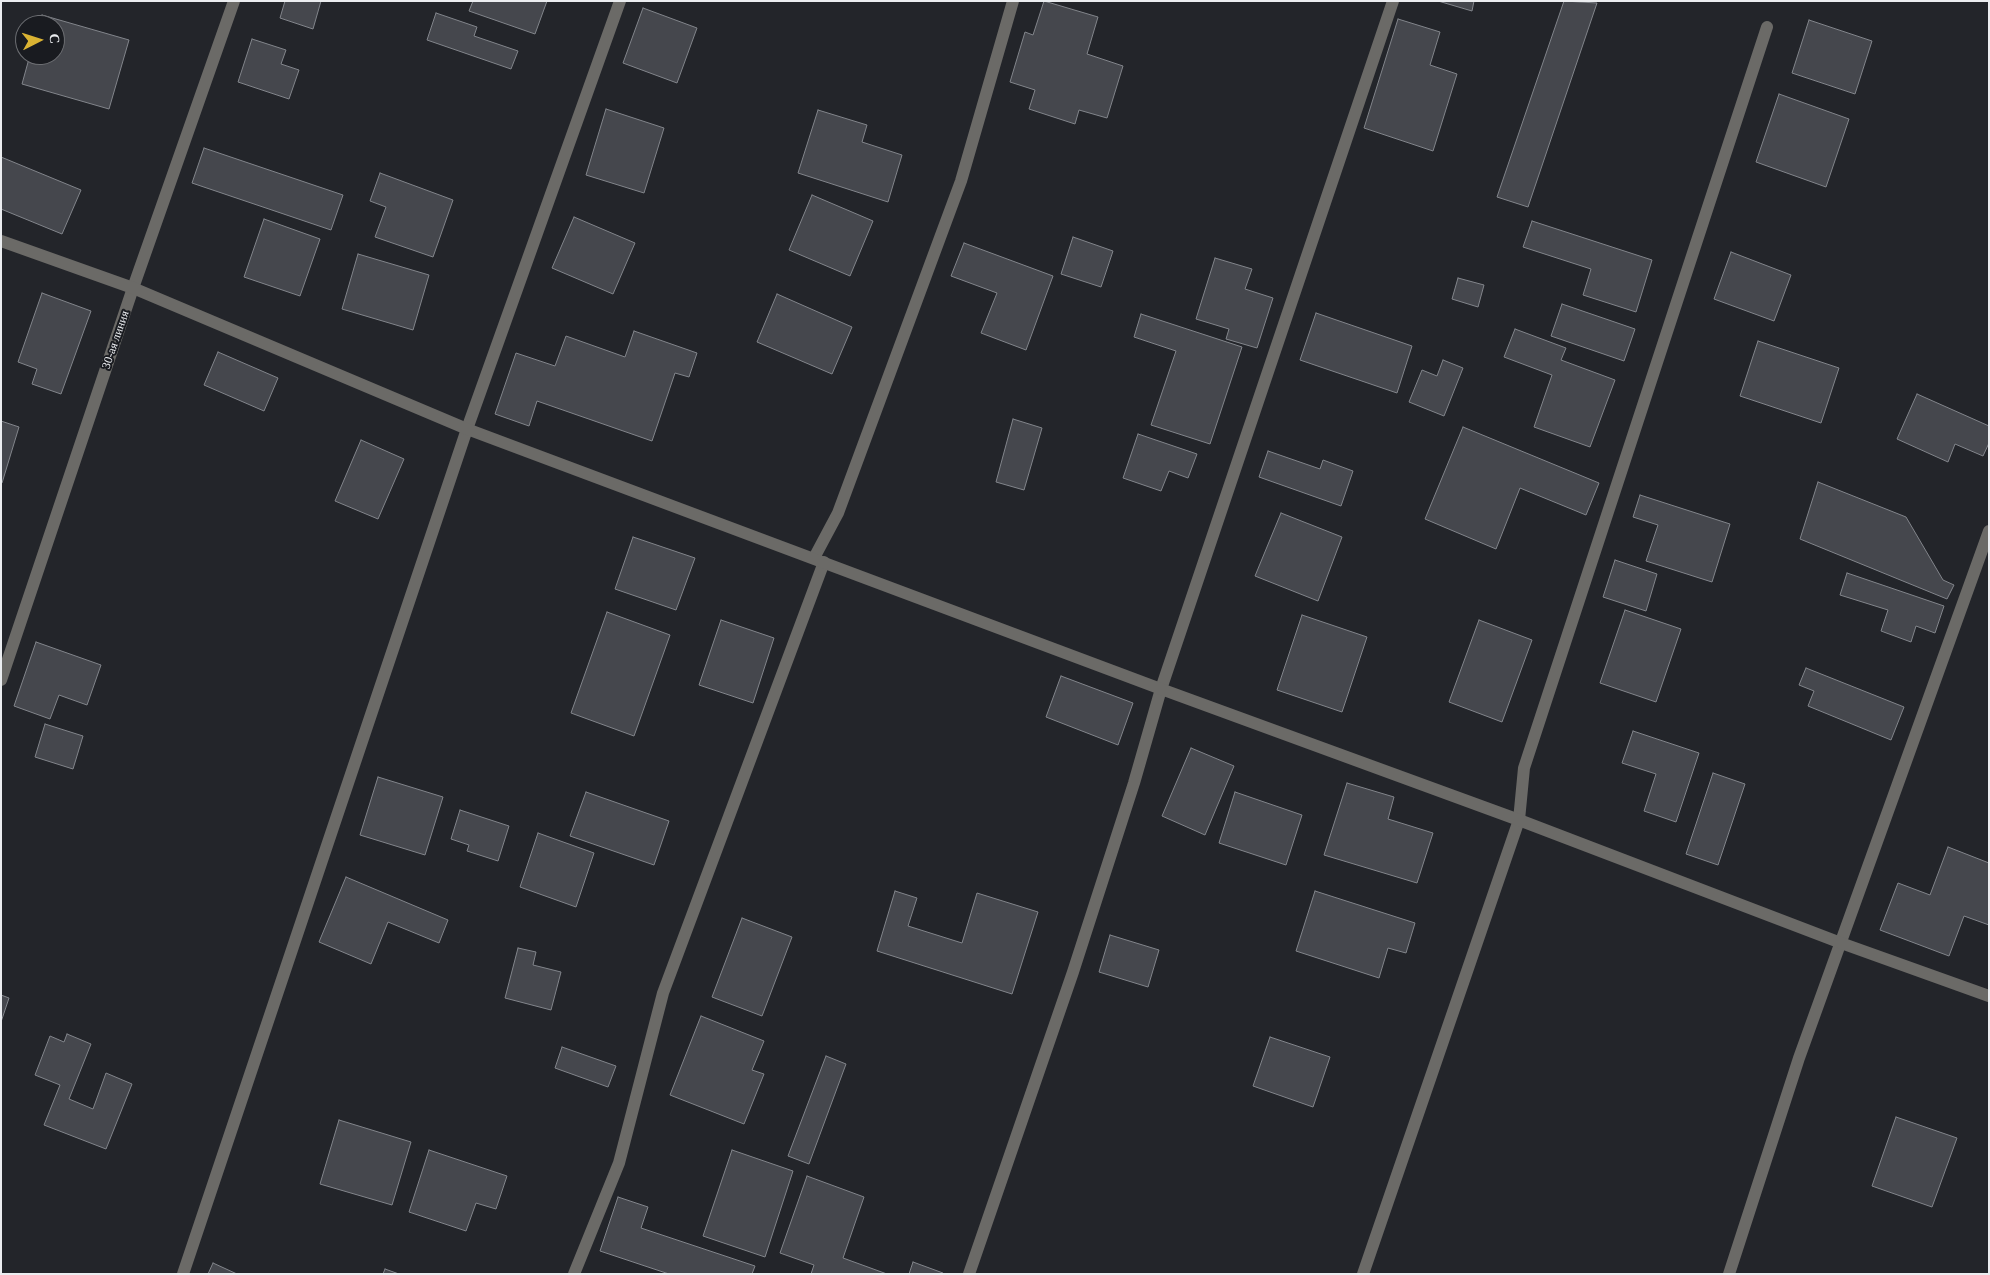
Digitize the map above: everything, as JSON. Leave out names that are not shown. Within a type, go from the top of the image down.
[{"type":"street","name":"30-ая линия","points":[[1,680],[133,288],[234,1]]},
{"type":"street","points":[[183,1274],[467,429],[620,1]]},
{"type":"street","points":[[574,1274],[619,1163],[663,993],[819,560],[961,181],[1013,1]]},
{"type":"street","points":[[969,1274],[1073,972],[1134,783],[1161,689],[1393,1]]},
{"type":"street","points":[[1363,1274],[1519,820],[1524,768],[1767,27]]},
{"type":"street","points":[[1,241],[133,288],[467,429],[1161,689],[1519,820],[1841,943],[1989,996]]},
{"type":"street","points":[[1730,1274],[1799,1058],[1989,531]]},
{"type":"building","points":[[285,1],[321,1],[313,29],[280,18]]},
{"type":"building","points":[[473,1],[547,1],[535,34],[469,11]]},
{"type":"building","points":[[1044,1],[1098,17],[1087,54],[1123,66],[1107,118],[1079,110],[1075,124],[1029,109],[1035,90],[1010,82],[1025,32],[1033,35]]},
{"type":"building","points":[[1438,1],[1474,1],[1472,11]]},
{"type":"building","points":[[1564,1],[1597,3],[1528,207],[1497,197]]},
{"type":"building","points":[[643,8],[697,28],[677,83],[623,63]]},
{"type":"building","points":[[436,13],[477,27],[474,36],[518,51],[511,69],[427,40]]},
{"type":"building","points":[[1398,19],[1440,32],[1430,65],[1457,74],[1433,151],[1364,128]]},
{"type":"building","points":[[1809,20],[1872,41],[1855,94],[1792,73]]},
{"type":"building","points":[[65,22],[129,40],[109,109],[22,84],[27,65],[65,65]]},
{"type":"building","points":[[252,39],[286,50],[281,64],[299,70],[289,99],[238,82]]},
{"type":"building","points":[[1779,94],[1849,119],[1826,187],[1756,162]]},
{"type":"building","points":[[606,109],[664,128],[644,193],[586,175]]},
{"type":"building","points":[[818,110],[867,125],[862,142],[902,155],[888,202],[798,173]]},
{"type":"building","points":[[204,148],[343,195],[331,230],[192,183]]},
{"type":"building","points":[[1,157],[81,190],[62,234],[1,209]]},
{"type":"building","points":[[380,173],[453,200],[433,257],[375,237],[386,207],[370,201]]},
{"type":"building","points":[[812,195],[873,221],[850,276],[789,250]]},
{"type":"building","points":[[574,217],[635,243],[613,294],[552,268]]},
{"type":"building","points":[[264,219],[320,239],[300,296],[244,277]]},
{"type":"building","points":[[1532,221],[1652,260],[1636,312],[1583,295],[1591,269],[1523,247]]},
{"type":"building","points":[[1073,237],[1113,251],[1101,287],[1061,274]]},
{"type":"building","points":[[964,243],[1053,276],[1026,350],[981,333],[997,293],[951,276]]},
{"type":"building","points":[[1731,252],[1791,275],[1774,321],[1714,299]]},
{"type":"building","points":[[358,254],[429,275],[413,330],[342,309]]},
{"type":"building","points":[[1215,258],[1252,269],[1245,289],[1273,298],[1257,348],[1226,339],[1229,329],[1196,319]]},
{"type":"building","points":[[1458,278],[1484,285],[1478,307],[1452,299]]},
{"type":"building","points":[[42,293],[91,311],[61,394],[32,384],[37,369],[18,362]]},
{"type":"building","points":[[777,294],[852,327],[832,374],[757,342]]},
{"type":"building","points":[[1562,304],[1635,329],[1624,361],[1551,336]]},
{"type":"building","points":[[1316,313],[1412,346],[1397,393],[1300,360]]},
{"type":"building","points":[[1141,314],[1242,347],[1210,444],[1151,425],[1176,351],[1134,337]]},
{"type":"building","points":[[1515,329],[1566,348],[1561,360],[1615,380],[1590,447],[1534,427],[1552,375],[1504,357]]},
{"type":"building","points":[[634,331],[697,353],[689,377],[675,373],[652,441],[537,401],[529,426],[495,414],[516,353],[555,366],[566,336],[625,357]]},
{"type":"building","points":[[1758,341],[1839,368],[1821,423],[1740,396]]},
{"type":"building","points":[[218,352],[278,378],[264,411],[204,385]]},
{"type":"building","points":[[1443,360],[1463,368],[1444,416],[1409,402],[1422,370],[1437,376]]},
{"type":"building","points":[[1917,394],[1989,426],[1989,443],[1983,456],[1955,444],[1948,462],[1897,439]]},
{"type":"building","points":[[1013,419],[1042,428],[1024,490],[996,482]]},
{"type":"building","points":[[1,421],[19,427],[2,483],[1,483]]},
{"type":"building","points":[[1463,427],[1599,483],[1586,515],[1520,488],[1496,549],[1425,519]]},
{"type":"building","points":[[1138,434],[1197,454],[1188,478],[1169,471],[1161,491],[1123,478]]},
{"type":"building","points":[[361,440],[404,459],[378,519],[335,501]]},
{"type":"building","points":[[1268,451],[1320,469],[1323,460],[1353,471],[1341,506],[1259,477]]},
{"type":"building","points":[[1818,482],[1906,517],[1943,580],[1954,585],[1947,599],[1800,539]]},
{"type":"building","points":[[1640,495],[1730,524],[1712,582],[1646,561],[1658,525],[1633,517]]},
{"type":"building","points":[[1281,513],[1342,537],[1318,601],[1255,576]]},
{"type":"building","points":[[633,537],[695,558],[676,610],[615,589]]},
{"type":"building","points":[[1615,560],[1657,574],[1646,611],[1603,597]]},
{"type":"building","points":[[1847,573],[1944,606],[1935,633],[1916,626],[1911,642],[1881,631],[1888,610],[1840,595]]},
{"type":"building","points":[[1625,610],[1681,629],[1656,702],[1600,683]]},
{"type":"building","points":[[607,612],[670,635],[634,736],[571,713]]},
{"type":"building","points":[[1302,615],[1367,637],[1342,712],[1277,690]]},
{"type":"building","points":[[721,620],[774,638],[753,703],[699,685]]},
{"type":"building","points":[[1479,620],[1532,640],[1502,722],[1449,702]]},
{"type":"building","points":[[36,642],[101,665],[87,705],[59,695],[50,719],[14,706]]},
{"type":"building","points":[[1806,668],[1904,707],[1891,740],[1808,706],[1814,691],[1799,685]]},
{"type":"building","points":[[1061,676],[1133,703],[1118,745],[1046,717]]},
{"type":"building","points":[[45,724],[83,736],[73,769],[35,757]]},
{"type":"building","points":[[1633,731],[1699,753],[1676,822],[1644,811],[1656,774],[1622,763]]},
{"type":"building","points":[[1191,748],[1234,766],[1205,835],[1162,816]]},
{"type":"building","points":[[1713,773],[1745,784],[1718,865],[1686,854]]},
{"type":"building","points":[[378,777],[443,797],[425,855],[360,835]]},
{"type":"building","points":[[1347,783],[1394,797],[1388,819],[1433,833],[1417,883],[1324,855]]},
{"type":"building","points":[[586,792],[669,821],[654,865],[570,836]]},
{"type":"building","points":[[1235,792],[1302,815],[1286,865],[1219,843]]},
{"type":"building","points":[[460,810],[509,826],[498,861],[467,851],[469,845],[451,839]]},
{"type":"building","points":[[538,833],[594,853],[576,907],[520,887]]},
{"type":"building","points":[[1948,847],[1989,863],[1989,925],[1964,916],[1949,956],[1880,930],[1898,883],[1930,895]]},
{"type":"building","points":[[346,877],[448,920],[439,943],[388,922],[371,964],[319,942]]},
{"type":"building","points":[[895,891],[917,898],[908,926],[962,943],[977,893],[1038,912],[1012,994],[877,951]]},
{"type":"building","points":[[1315,891],[1415,923],[1406,953],[1388,948],[1379,978],[1296,951]]},
{"type":"building","points":[[742,918],[792,937],[762,1016],[712,997]]},
{"type":"building","points":[[1110,935],[1159,950],[1148,987],[1099,972]]},
{"type":"building","points":[[518,948],[536,952],[533,965],[561,972],[551,1010],[505,998]]},
{"type":"building","points":[[1,995],[9,998],[1,1022]]},
{"type":"building","points":[[701,1016],[764,1041],[752,1070],[764,1074],[744,1124],[670,1095]]},
{"type":"building","points":[[67,1034],[91,1044],[69,1099],[93,1109],[106,1073],[132,1084],[106,1149],[44,1125],[60,1085],[35,1075],[50,1036],[64,1042]]},
{"type":"building","points":[[1270,1037],[1330,1057],[1313,1107],[1253,1086]]},
{"type":"building","points":[[562,1047],[616,1066],[608,1087],[555,1068]]},
{"type":"building","points":[[826,1056],[846,1064],[809,1164],[788,1156]]},
{"type":"building","points":[[1896,1117],[1957,1138],[1932,1207],[1872,1186]]},
{"type":"building","points":[[339,1120],[411,1142],[392,1205],[320,1184]]},
{"type":"building","points":[[429,1150],[507,1176],[496,1209],[476,1203],[466,1231],[409,1212]]},
{"type":"building","points":[[732,1150],[793,1171],[765,1257],[703,1236]]},
{"type":"building","points":[[807,1176],[864,1197],[843,1258],[887,1274],[811,1274],[814,1265],[780,1253]]},
{"type":"building","points":[[618,1197],[648,1207],[641,1228],[755,1266],[752,1274],[669,1274],[600,1251]]},
{"type":"building","points":[[913,1262],[943,1273],[943,1274],[909,1274]]},
{"type":"building","points":[[213,1263],[237,1274],[208,1274]]},
{"type":"building","points":[[385,1269],[399,1274],[383,1274]]}]
